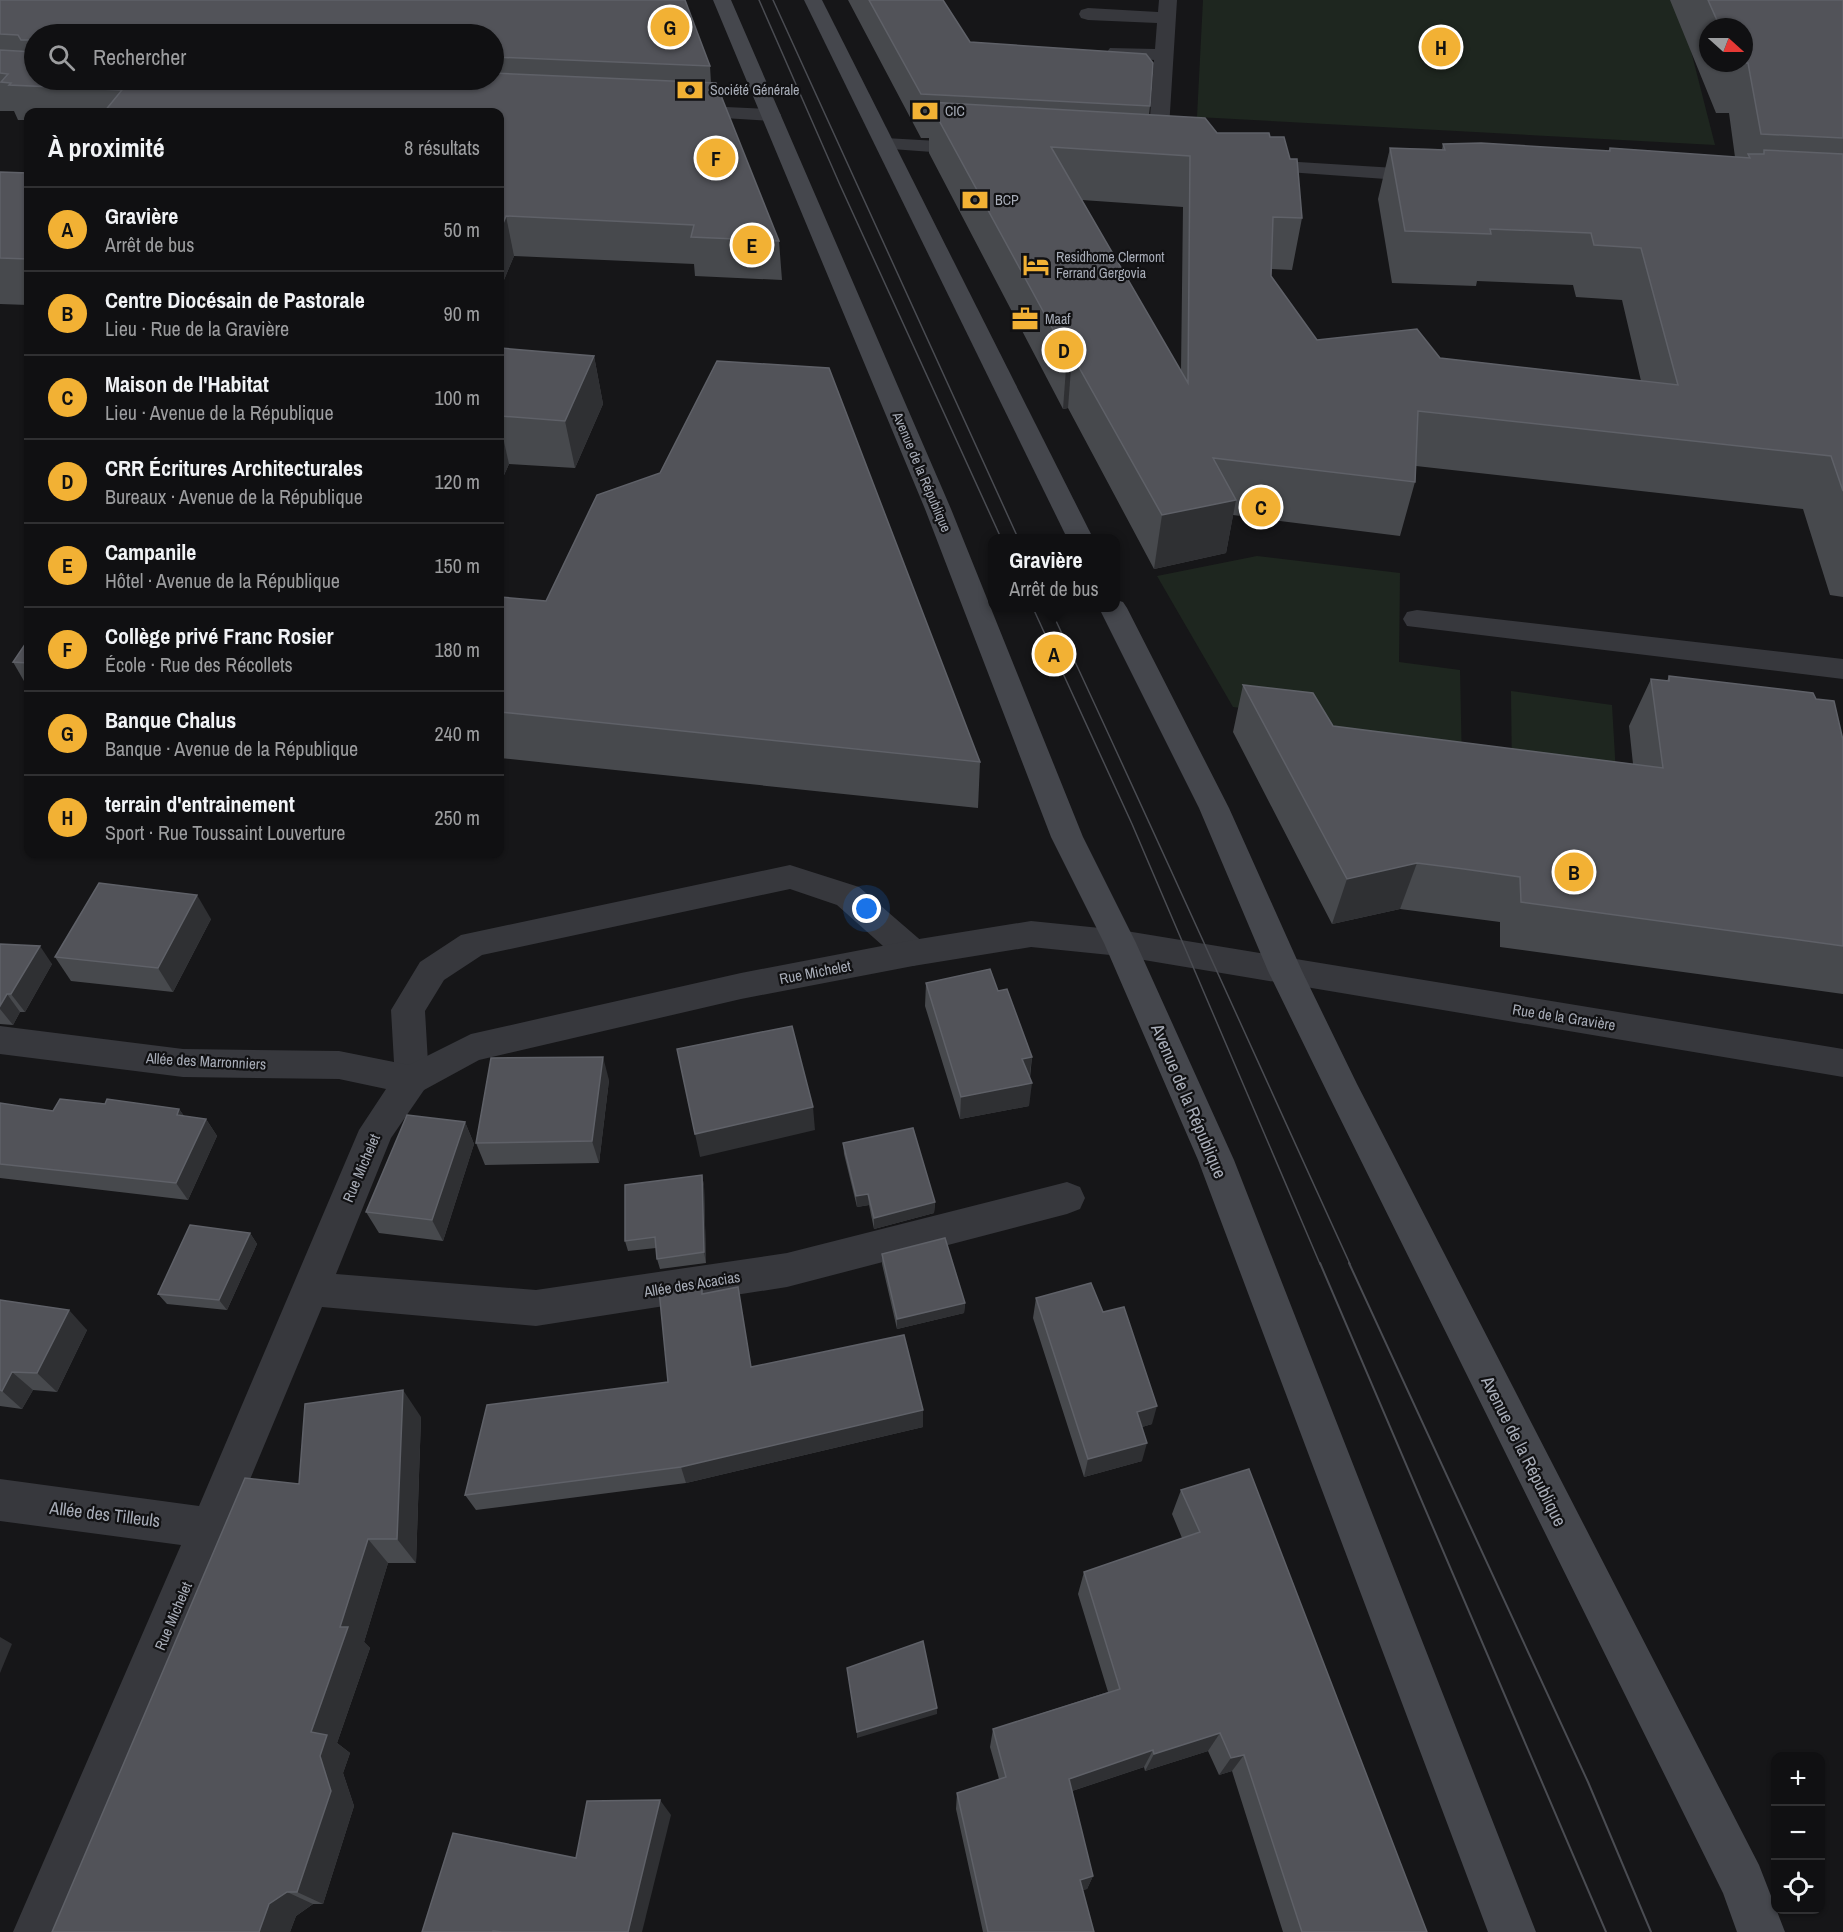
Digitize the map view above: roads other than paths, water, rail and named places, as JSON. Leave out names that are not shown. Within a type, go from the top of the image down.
[{"type":"main road","name":"Avenue de la République","points":[[722,0],[938,509],[1067,837],[1120,944],[1216,1160],[1512,1932]]},
{"type":"main road","points":[[813,0],[1078,534]]},
{"type":"main road","name":"Avenue de la République","points":[[1115,612],[1214,808],[1285,971],[1356,1117],[1737,1871],[1761,1932]]},
{"type":"street","points":[[1088,14],[1167,9],[1157,160]]},
{"type":"street","points":[[1117,52],[1164,55]]},
{"type":"street","points":[[666,110],[771,115]]},
{"type":"street","points":[[885,144],[989,150]]},
{"type":"street","points":[[1133,159],[1180,161]]},
{"type":"street","points":[[1227,164],[1451,177]]},
{"type":"street","points":[[1417,619],[1843,669]]},
{"type":"street","points":[[412,1080],[408,1010],[432,971],[473,944],[790,877],[848,896],[913,953]]},
{"type":"street","name":"Rue Michelet","points":[[37,1932],[377,1130],[412,1080],[471,1048],[741,986],[913,953],[1031,934],[1120,944]]},
{"type":"street","points":[[1120,944],[1285,971]]},
{"type":"street","name":"Rue de la Gravière","points":[[1285,971],[1843,1063]]},
{"type":"street","name":"Allée des Marronniers","points":[[0,1040],[183,1063],[339,1065],[412,1080]]},
{"type":"street","name":"Allée des Acacias","points":[[309,1289],[536,1308],[787,1270],[1067,1198]]},
{"type":"street","name":"Allée des Tilleuls","points":[[0,1500],[210,1528]]},
{"type":"tram line","points":[[759,0],[840,185],[999,534]]},
{"type":"tram line","points":[[773,0],[1016,534]]},
{"type":"tram line","points":[[1035,612],[1132,824],[1320,1264]]},
{"type":"tram line","points":[[1052,612],[1350,1264]]},
{"type":"tram line","points":[[1320,1263],[1606,1932]]},
{"type":"tram line","points":[[1349,1263],[1588,1782],[1651,1932]]},
{"type":"place","name":"Banque Chalus","points":[[670,27]]},
{"type":"place","name":"terrain d'entrainement","points":[[1441,47]]},
{"type":"place","name":"Société Générale","points":[[690,90]]},
{"type":"place","name":"CIC","points":[[925,111]]},
{"type":"place","name":"Collège privé Franc Rosier","points":[[716,158]]},
{"type":"place","name":"BCP","points":[[975,200]]},
{"type":"place","name":"Campanile","points":[[752,245]]},
{"type":"place","name":"Residhome Clermont Ferrand Gergovia","points":[[1036,265]]},
{"type":"place","name":"Maaf","points":[[1025,319]]},
{"type":"place","name":"CRR Écritures Architecturales","points":[[1064,350]]},
{"type":"place","name":"Maison de l'Habitat","points":[[1261,507]]},
{"type":"place","name":"Gravière","points":[[1054,654]]},
{"type":"place","name":"Centre Diocésain de Pastorale","points":[[1574,872]]}]
